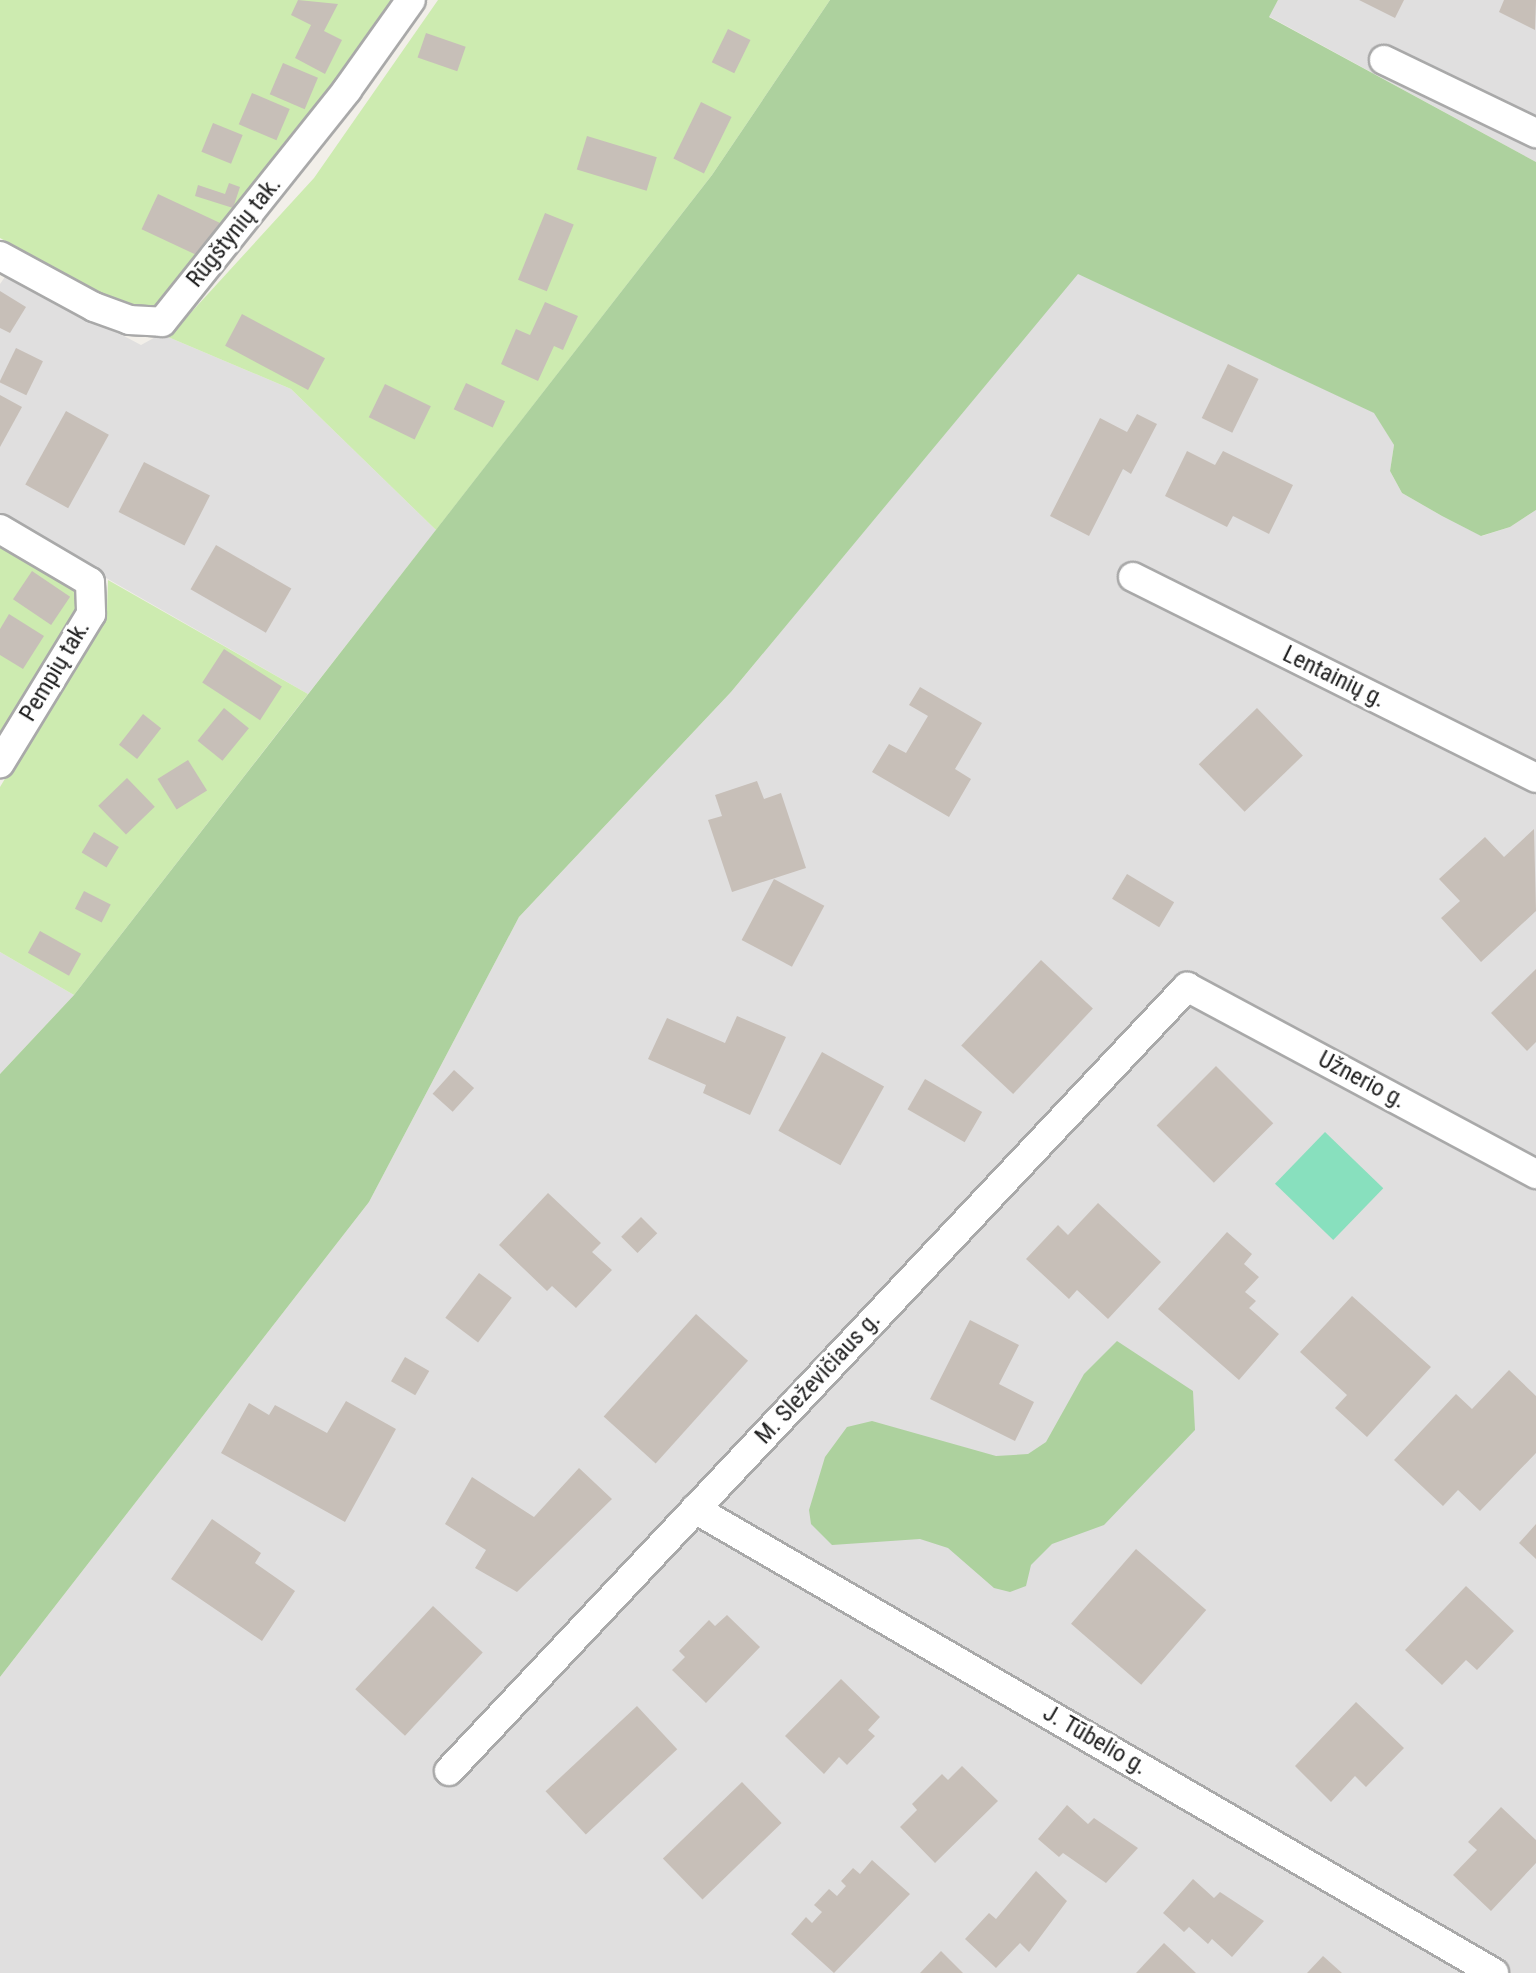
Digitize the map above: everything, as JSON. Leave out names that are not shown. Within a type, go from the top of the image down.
[{"type":"street","name":"Rūgštynių tak.","points":[[0,256],[94,307],[129,320],[162,322],[411,0]]},
{"type":"street","points":[[1384,60],[1536,133]]},
{"type":"street","name":"Pempių tak.","points":[[0,529],[90,582],[91,614],[0,763]]},
{"type":"street","name":"Lentainių g.","points":[[1133,577],[1536,778]]},
{"type":"street","name":"Užnerio g.","points":[[1187,987],[1536,1174]]},
{"type":"street","name":"M. Sleževičiaus g.","points":[[449,1771],[1187,987]]},
{"type":"street","name":"J. Tūbelio g.","points":[[695,1509],[1494,1973]]},
{"type":"shaded area","points":[[1278,0],[1536,0],[1536,162],[1268,16]]},
{"type":"shaded area","points":[[1078,273],[1375,413],[1394,445],[1390,471],[1402,493],[1442,516],[1482,536],[1510,527],[1536,510],[1536,1973],[0,1973],[0,1677],[369,1202],[519,917],[731,692]]},
{"type":"shaded area","points":[[7,274],[141,345],[161,334],[291,389],[436,530],[308,694],[0,517],[0,284]]},
{"type":"shaded area","points":[[0,952],[74,995],[0,1074]]},
{"type":"green space","points":[[0,0],[396,0],[168,302],[147,311],[127,308],[0,238]]},
{"type":"green space","points":[[438,0],[830,0],[712,175],[436,530],[291,389],[161,334],[175,330],[314,178]]},
{"type":"green space","points":[[830,0],[1278,0],[1269,17],[1536,162],[1536,510],[1510,527],[1481,536],[1442,516],[1402,493],[1390,471],[1394,445],[1374,413],[1078,274],[731,692],[519,917],[369,1202],[0,1677],[0,1074],[74,995],[712,175]]},
{"type":"green space","points":[[0,541],[82,585],[83,608],[0,737]]},
{"type":"green space","points":[[108,580],[308,694],[74,995],[0,952],[0,787],[107,609]]},
{"type":"green space","points":[[1325,1132],[1383,1188],[1333,1240],[1275,1184]]},
{"type":"green space","points":[[1117,1341],[1193,1391],[1195,1430],[1104,1525],[1052,1544],[1031,1565],[1026,1586],[1010,1592],[994,1588],[948,1548],[920,1539],[832,1545],[811,1524],[809,1510],[825,1457],[847,1427],[872,1421],[996,1456],[1028,1454],[1046,1442],[1084,1374]]},
{"type":"building","points":[[298,0],[338,4],[324,31],[342,40],[325,74],[295,58],[311,25],[291,15]]},
{"type":"building","points":[[1359,0],[1404,0],[1395,18]]},
{"type":"building","points":[[1504,0],[1536,0],[1535,30],[1499,12]]},
{"type":"building","points":[[728,29],[750,40],[734,73],[712,62]]},
{"type":"building","points":[[426,33],[466,47],[457,71],[418,58]]},
{"type":"building","points":[[283,63],[318,78],[305,109],[270,94]]},
{"type":"building","points":[[252,93],[290,109],[276,140],[239,124]]},
{"type":"building","points":[[701,102],[732,117],[704,174],[673,159]]},
{"type":"building","points":[[213,123],[243,135],[231,164],[201,152]]},
{"type":"building","points":[[587,136],[657,157],[647,191],[577,169]]},
{"type":"building","points":[[229,183],[240,187],[233,208],[195,196],[198,185],[225,194]]},
{"type":"building","points":[[158,194],[220,223],[203,258],[142,229]]},
{"type":"building","points":[[545,213],[574,225],[547,291],[518,280]]},
{"type":"building","points":[[0,291],[26,307],[10,333],[0,328]]},
{"type":"building","points":[[545,302],[578,316],[563,350],[554,346],[538,381],[501,364],[516,329],[530,335]]},
{"type":"building","points":[[242,314],[325,358],[308,390],[225,346]]},
{"type":"building","points":[[16,348],[43,361],[26,395],[0,382]]},
{"type":"building","points":[[1228,364],[1259,379],[1232,433],[1202,418]]},
{"type":"building","points":[[466,383],[505,401],[493,427],[454,409]]},
{"type":"building","points":[[385,384],[431,406],[415,440],[369,417]]},
{"type":"building","points":[[0,395],[22,407],[0,447]]},
{"type":"building","points":[[66,411],[109,435],[68,508],[25,484]]},
{"type":"building","points":[[1137,414],[1157,424],[1131,474],[1123,469],[1089,536],[1050,516],[1100,418],[1127,432]]},
{"type":"building","points":[[1187,451],[1215,465],[1223,451],[1293,485],[1269,534],[1233,516],[1227,527],[1165,496]]},
{"type":"building","points":[[144,462],[210,496],[185,545],[119,512]]},
{"type":"building","points":[[216,545],[291,588],[266,633],[190,589]]},
{"type":"building","points":[[32,571],[70,597],[51,625],[13,599]]},
{"type":"building","points":[[9,614],[44,636],[23,669],[0,655],[0,629]]},
{"type":"building","points":[[224,649],[282,687],[260,720],[202,683]]},
{"type":"building","points":[[920,687],[982,723],[955,769],[971,779],[949,817],[872,772],[889,744],[906,753],[928,716],[909,705]]},
{"type":"building","points":[[224,708],[249,728],[222,761],[198,741]]},
{"type":"building","points":[[1257,708],[1303,755],[1245,812],[1199,764]]},
{"type":"building","points":[[143,714],[161,728],[137,759],[119,745]]},
{"type":"building","points":[[188,760],[207,791],[177,810],[157,779]]},
{"type":"building","points":[[127,778],[155,807],[126,835],[98,806]]},
{"type":"building","points":[[757,781],[764,799],[781,793],[806,868],[732,892],[708,820],[722,816],[715,795]]},
{"type":"building","points":[[1534,829],[1536,911],[1481,962],[1441,918],[1460,901],[1439,879],[1485,837],[1504,857]]},
{"type":"building","points":[[94,832],[119,847],[106,868],[82,853]]},
{"type":"building","points":[[1127,874],[1174,902],[1159,927],[1112,899]]},
{"type":"building","points":[[774,879],[824,906],[792,967],[742,940]]},
{"type":"building","points":[[84,891],[111,905],[102,922],[75,909]]},
{"type":"building","points":[[40,931],[81,954],[69,976],[28,953]]},
{"type":"building","points":[[1041,960],[1093,1008],[1013,1094],[961,1046]]},
{"type":"building","points":[[1536,969],[1536,1042],[1527,1051],[1491,1013]]},
{"type":"building","points":[[737,1016],[786,1037],[750,1115],[703,1093],[706,1085],[648,1059],[667,1018],[725,1043]]},
{"type":"building","points":[[822,1052],[884,1086],[840,1165],[778,1131]]},
{"type":"building","points":[[1216,1066],[1273,1123],[1214,1183],[1157,1125]]},
{"type":"building","points":[[454,1070],[474,1088],[453,1112],[433,1094]]},
{"type":"building","points":[[925,1079],[982,1112],[965,1142],[908,1109]]},
{"type":"building","points":[[548,1193],[601,1243],[592,1252],[612,1270],[576,1308],[552,1286],[547,1291],[499,1245]]},
{"type":"building","points":[[1098,1203],[1161,1262],[1108,1319],[1077,1290],[1069,1299],[1026,1259],[1058,1225],[1068,1235]]},
{"type":"building","points":[[641,1217],[657,1233],[637,1253],[621,1237]]},
{"type":"building","points":[[1227,1232],[1252,1254],[1244,1264],[1259,1277],[1245,1292],[1256,1301],[1249,1308],[1279,1334],[1239,1380],[1158,1309]]},
{"type":"building","points":[[479,1273],[512,1298],[478,1342],[445,1318]]},
{"type":"building","points":[[1352,1296],[1431,1367],[1367,1437],[1335,1408],[1347,1395],[1300,1352]]},
{"type":"building","points":[[696,1314],[748,1361],[656,1463],[604,1417]]},
{"type":"building","points":[[970,1320],[1019,1345],[999,1384],[1034,1402],[1015,1441],[930,1399]]},
{"type":"building","points":[[405,1357],[429,1371],[415,1395],[391,1381]]},
{"type":"building","points":[[1509,1370],[1536,1396],[1536,1453],[1480,1511],[1458,1490],[1443,1506],[1394,1460],[1456,1394],[1472,1409]]},
{"type":"building","points":[[346,1401],[396,1429],[345,1522],[221,1453],[249,1403],[269,1415],[275,1405],[327,1433]]},
{"type":"building","points":[[579,1468],[612,1499],[517,1592],[475,1568],[486,1550],[445,1524],[472,1477],[534,1517]]},
{"type":"building","points":[[212,1519],[261,1553],[255,1563],[295,1591],[262,1641],[171,1579]]},
{"type":"building","points":[[1536,1524],[1536,1559],[1519,1543]]},
{"type":"building","points":[[1136,1549],[1206,1610],[1141,1685],[1071,1624]]},
{"type":"building","points":[[1466,1586],[1514,1631],[1477,1670],[1466,1660],[1442,1685],[1405,1650]]},
{"type":"building","points":[[433,1606],[483,1652],[405,1736],[355,1689]]},
{"type":"building","points":[[727,1615],[760,1647],[706,1703],[672,1670],[685,1657],[679,1651],[709,1620],[715,1626]]},
{"type":"building","points":[[841,1679],[880,1717],[868,1730],[875,1736],[847,1765],[839,1757],[824,1774],[785,1736]]},
{"type":"building","points":[[1356,1702],[1404,1748],[1366,1787],[1355,1776],[1331,1802],[1295,1766]]},
{"type":"building","points":[[637,1706],[677,1749],[586,1834],[546,1791]]},
{"type":"building","points":[[962,1766],[998,1801],[935,1863],[900,1827],[917,1810],[912,1804],[942,1774],[948,1780]]},
{"type":"building","points":[[742,1782],[782,1823],[702,1899],[663,1858]]},
{"type":"building","points":[[1067,1805],[1088,1824],[1094,1818],[1138,1848],[1106,1883],[1063,1853],[1059,1857],[1038,1839]]},
{"type":"building","points":[[1501,1807],[1536,1840],[1536,1863],[1491,1911],[1453,1875],[1477,1850],[1468,1842]]},
{"type":"building","points":[[872,1860],[910,1894],[834,1973],[791,1934],[806,1917],[812,1923],[822,1912],[814,1905],[829,1889],[837,1896],[846,1886],[841,1881],[853,1868],[860,1874]]},
{"type":"building","points":[[1036,1871],[1067,1901],[1029,1952],[1020,1943],[996,1968],[965,1939],[989,1913],[996,1919]]},
{"type":"building","points":[[1193,1879],[1214,1898],[1220,1892],[1264,1921],[1232,1957],[1212,1939],[1208,1944],[1189,1927],[1184,1932],[1163,1913]]},
{"type":"building","points":[[1164,1943],[1196,1973],[1136,1973]]},
{"type":"building","points":[[941,1951],[963,1973],[920,1973]]},
{"type":"building","points":[[1323,1956],[1342,1973],[1307,1973]]}]
